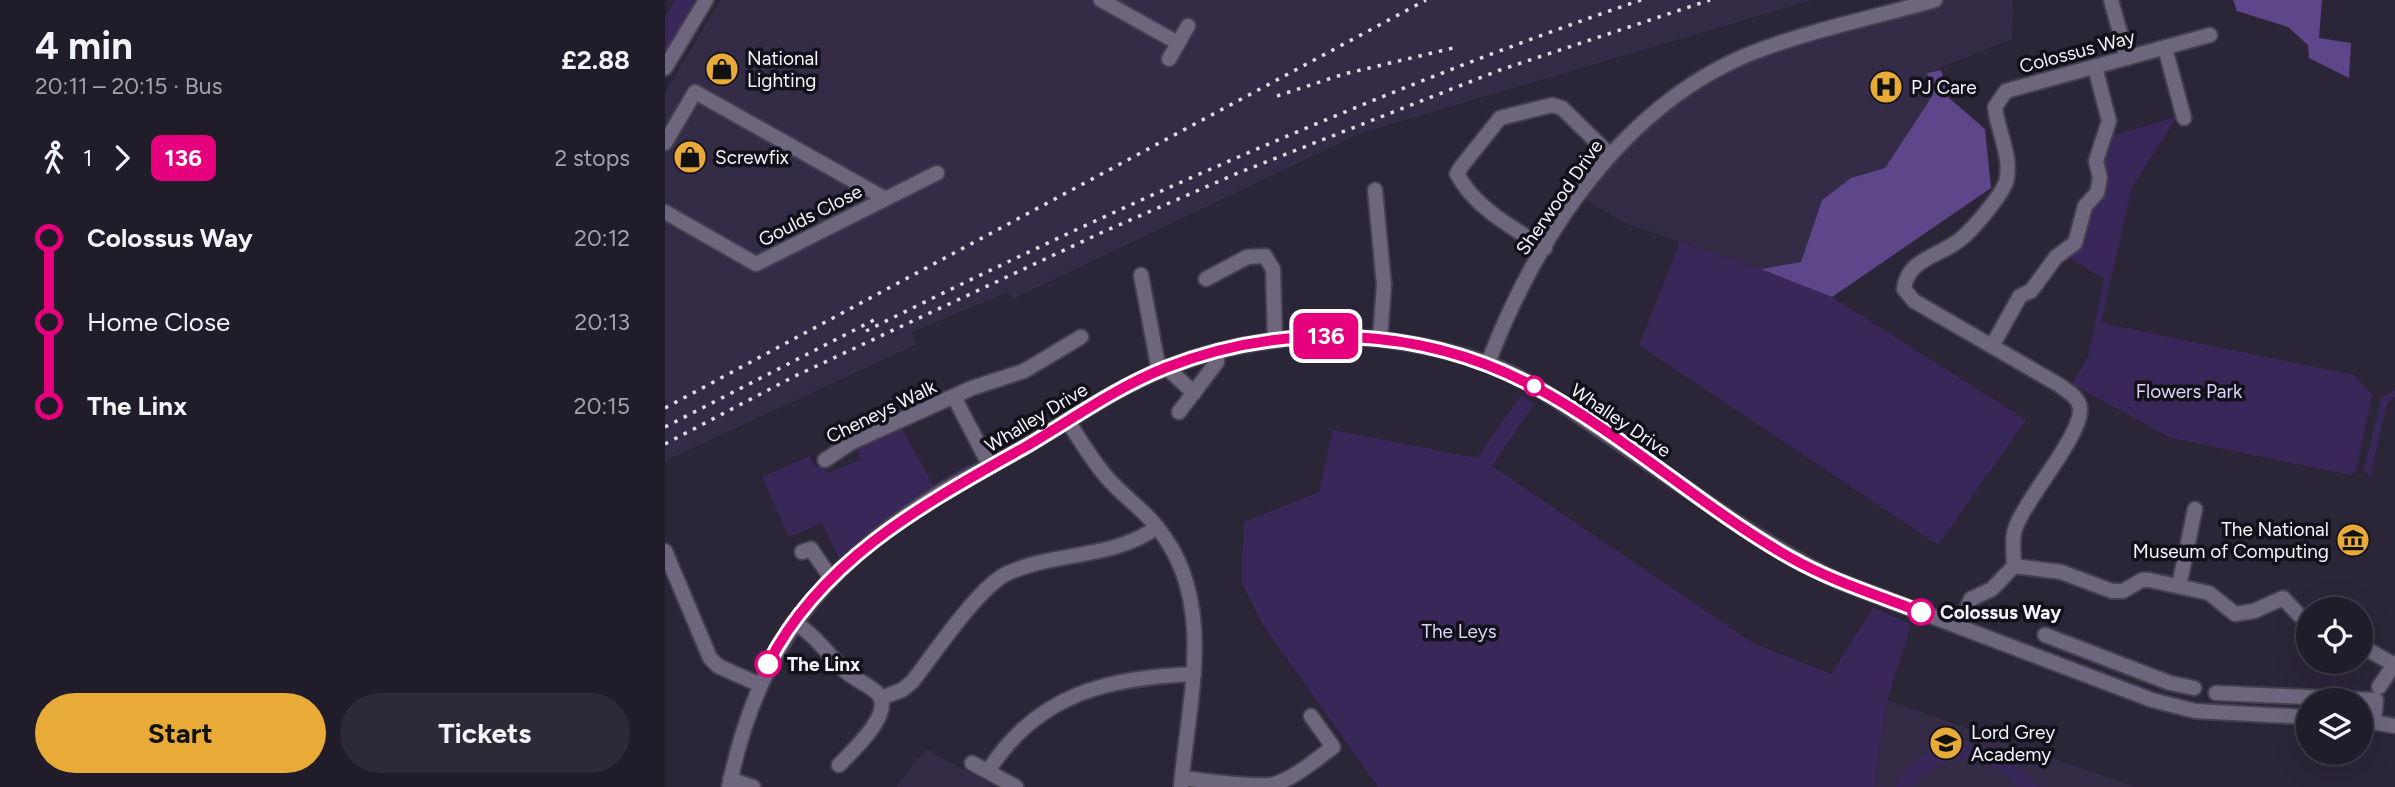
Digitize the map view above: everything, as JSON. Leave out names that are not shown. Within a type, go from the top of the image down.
[{"type":"street","points":[[665,68],[706,0]]},
{"type":"street","points":[[1101,0],[1178,43]]},
{"type":"street","name":"Sherwood Drive","points":[[1488,363],[1513,304],[1545,248],[1609,154],[1666,102],[1717,69],[1770,47],[1935,0]]},
{"type":"street","points":[[2111,0],[2127,58]]},
{"type":"street","points":[[1169,59],[1188,26]]},
{"type":"street","name":"Colossus Way","points":[[2014,566],[2014,532],[2065,446],[2079,419],[2081,407],[2075,397],[2059,385],[1915,301],[1904,289],[1905,275],[1913,267],[1962,239],[2000,195],[2007,173],[1996,114],[1999,98],[2006,91],[2210,35]]},
{"type":"street","points":[[2165,48],[2184,118]]},
{"type":"street","points":[[1992,346],[2020,296],[2031,291],[2056,257],[2075,243],[2085,206],[2097,193],[2100,178],[2096,161],[2109,121],[2095,68]]},
{"type":"street","points":[[665,143],[695,92],[884,198]]},
{"type":"street","points":[[1545,248],[1488,211],[1464,187],[1457,174],[1461,167],[1500,118],[1552,105],[1562,108],[1609,154]]},
{"type":"street","name":"Goulds Close","points":[[665,212],[756,264],[937,173]]},
{"type":"street","points":[[1375,190],[1384,285],[1380,338]]},
{"type":"street","points":[[1206,279],[1247,257],[1265,256],[1273,269],[1275,340]]},
{"type":"street","points":[[1141,275],[1163,369],[1194,393]]},
{"type":"street","name":"Whalley Drive","points":[[729,783],[758,684],[794,622],[831,578],[868,543],[904,517],[1163,369],[1217,351],[1275,340],[1334,335],[1380,338],[1433,347],[1488,363],[1538,388],[1790,557],[1836,580],[2109,684],[2195,711],[2296,716]]},
{"type":"street","name":"Cheneys Walk","points":[[825,460],[852,442],[972,388],[1024,371],[1080,336]]},
{"type":"street","points":[[1179,412],[1217,362],[1217,351]]},
{"type":"street","name":"Cheneys Walk","points":[[954,397],[991,466]]},
{"type":"street","points":[[1068,421],[1105,475],[1157,527],[1176,555],[1189,595],[1195,631],[1195,674],[1181,783],[1257,787],[1287,778],[1333,747],[1311,716]]},
{"type":"street","points":[[2179,586],[2195,509]]},
{"type":"street","points":[[881,698],[902,690],[912,681],[983,593],[1007,573],[1118,547],[1139,540],[1157,527]]},
{"type":"street","points":[[801,552],[811,549],[831,578]]},
{"type":"street","points":[[665,551],[710,658],[718,666],[758,684]]},
{"type":"street","points":[[1960,626],[1971,599],[1992,589],[2014,566],[2061,572],[2112,591],[2123,591],[2142,580],[2179,586],[2219,598],[2235,614],[2255,611],[2283,598],[2296,612]]},
{"type":"street","points":[[794,622],[819,640],[851,677],[881,698],[883,705],[878,720],[839,765]]},
{"type":"street","points":[[2045,635],[2170,683],[2194,688]]},
{"type":"street","points":[[2373,652],[2394,663],[2373,705]]},
{"type":"street","points":[[2109,684],[2118,663]]},
{"type":"street","points":[[988,771],[1017,733],[1074,694],[1110,682],[1147,676],[1195,674]]},
{"type":"street","points":[[2216,693],[2377,694]]},
{"type":"street","points":[[2373,722],[2395,726]]},
{"type":"street","points":[[972,763],[1016,787]]},
{"type":"street","points":[[729,783],[753,787]]},
{"type":"shaded area","points":[[720,0],[1812,0],[1361,133],[1013,299],[1008,292],[912,332],[917,344],[665,461],[665,93]]},
{"type":"shaded area","points":[[1935,0],[2013,0],[2012,39],[1927,73],[1933,95],[1885,168],[1851,178],[1822,200],[1801,262],[1761,269],[1627,224],[1579,196],[1666,102],[1717,70]]},
{"type":"shaded area","points":[[2233,0],[2322,0],[2319,38],[2351,43],[2349,78],[2309,58],[2308,45],[2288,27],[2237,11]]},
{"type":"shaded area","points":[[1941,70],[1949,98],[1985,129],[1991,188],[1832,297],[1761,269],[1801,262],[1822,200],[1851,178],[1885,168],[1933,95],[1927,73]]},
{"type":"shaded area","name":"Lord Grey Academy","points":[[1887,700],[2135,787],[1874,787]]},
{"type":"shaded area","points":[[926,749],[995,787],[896,787]]},
{"type":"green space","points":[[675,0],[697,0],[665,55],[665,18]]},
{"type":"green space","name":"Flowers Park","points":[[2177,117],[2132,187],[2101,323],[2354,375],[2372,395],[2356,471],[2351,475],[2171,438],[2072,384],[2088,357],[2104,279],[2068,257],[2082,245],[2107,137]]},
{"type":"green space","points":[[1680,242],[1761,269],[1832,297],[2026,420],[1938,545],[1639,345]]},
{"type":"green space","points":[[2395,390],[2395,397],[2387,403],[2370,477],[2364,470],[2381,398]]},
{"type":"green space","name":"The Leys","points":[[1521,395],[1534,404],[1492,466],[1753,643],[1831,674],[1873,608],[1911,624],[1887,700],[1874,787],[1378,787],[1263,625],[1241,581],[1244,522],[1319,492],[1333,430],[1477,458]]},
{"type":"green space","points":[[901,427],[933,485],[969,464],[971,468],[903,510],[840,560],[822,523],[789,537],[762,477],[809,456],[814,466],[824,467],[827,473],[861,460],[856,449]]},
{"type":"green space","points":[[1954,743],[1980,745],[2002,754],[2021,768],[2039,787],[2017,787],[1992,767],[1965,759],[1938,765],[1913,787],[1895,787],[1919,758]]},
{"type":"railway","points":[[665,408],[1426,0]]},
{"type":"railway","points":[[866,331],[1056,239],[1248,153],[1443,73],[1641,0]]},
{"type":"railway","points":[[665,444],[793,377],[1105,231],[1238,173],[1500,70],[1710,0]]},
{"type":"railway","points":[[1277,96],[1344,74],[1453,48]]},
{"type":"railway","points":[[665,427],[874,320]]},
{"type":"bus line","name":"136","points":[[768,664],[794,622],[831,578],[868,543],[940,493],[1032,443],[1105,398],[1167,368],[1217,351],[1252,344],[1334,335],[1380,338],[1433,347],[1488,363],[1538,388],[1790,557],[1836,580],[1921,612]]},
{"type":"place","name":"National Lighting","points":[[722,69]]},
{"type":"place","name":"PJ Care","points":[[1886,87]]},
{"type":"place","name":"Screwfix","points":[[690,157]]},
{"type":"place","name":"The National Museum of Computing","points":[[2353,540]]},
{"type":"place","name":"Colossus Way","points":[[1921,612]]},
{"type":"place","name":"The Linx","points":[[768,664]]},
{"type":"place","name":"Lord Grey Academy","points":[[1946,743]]}]
